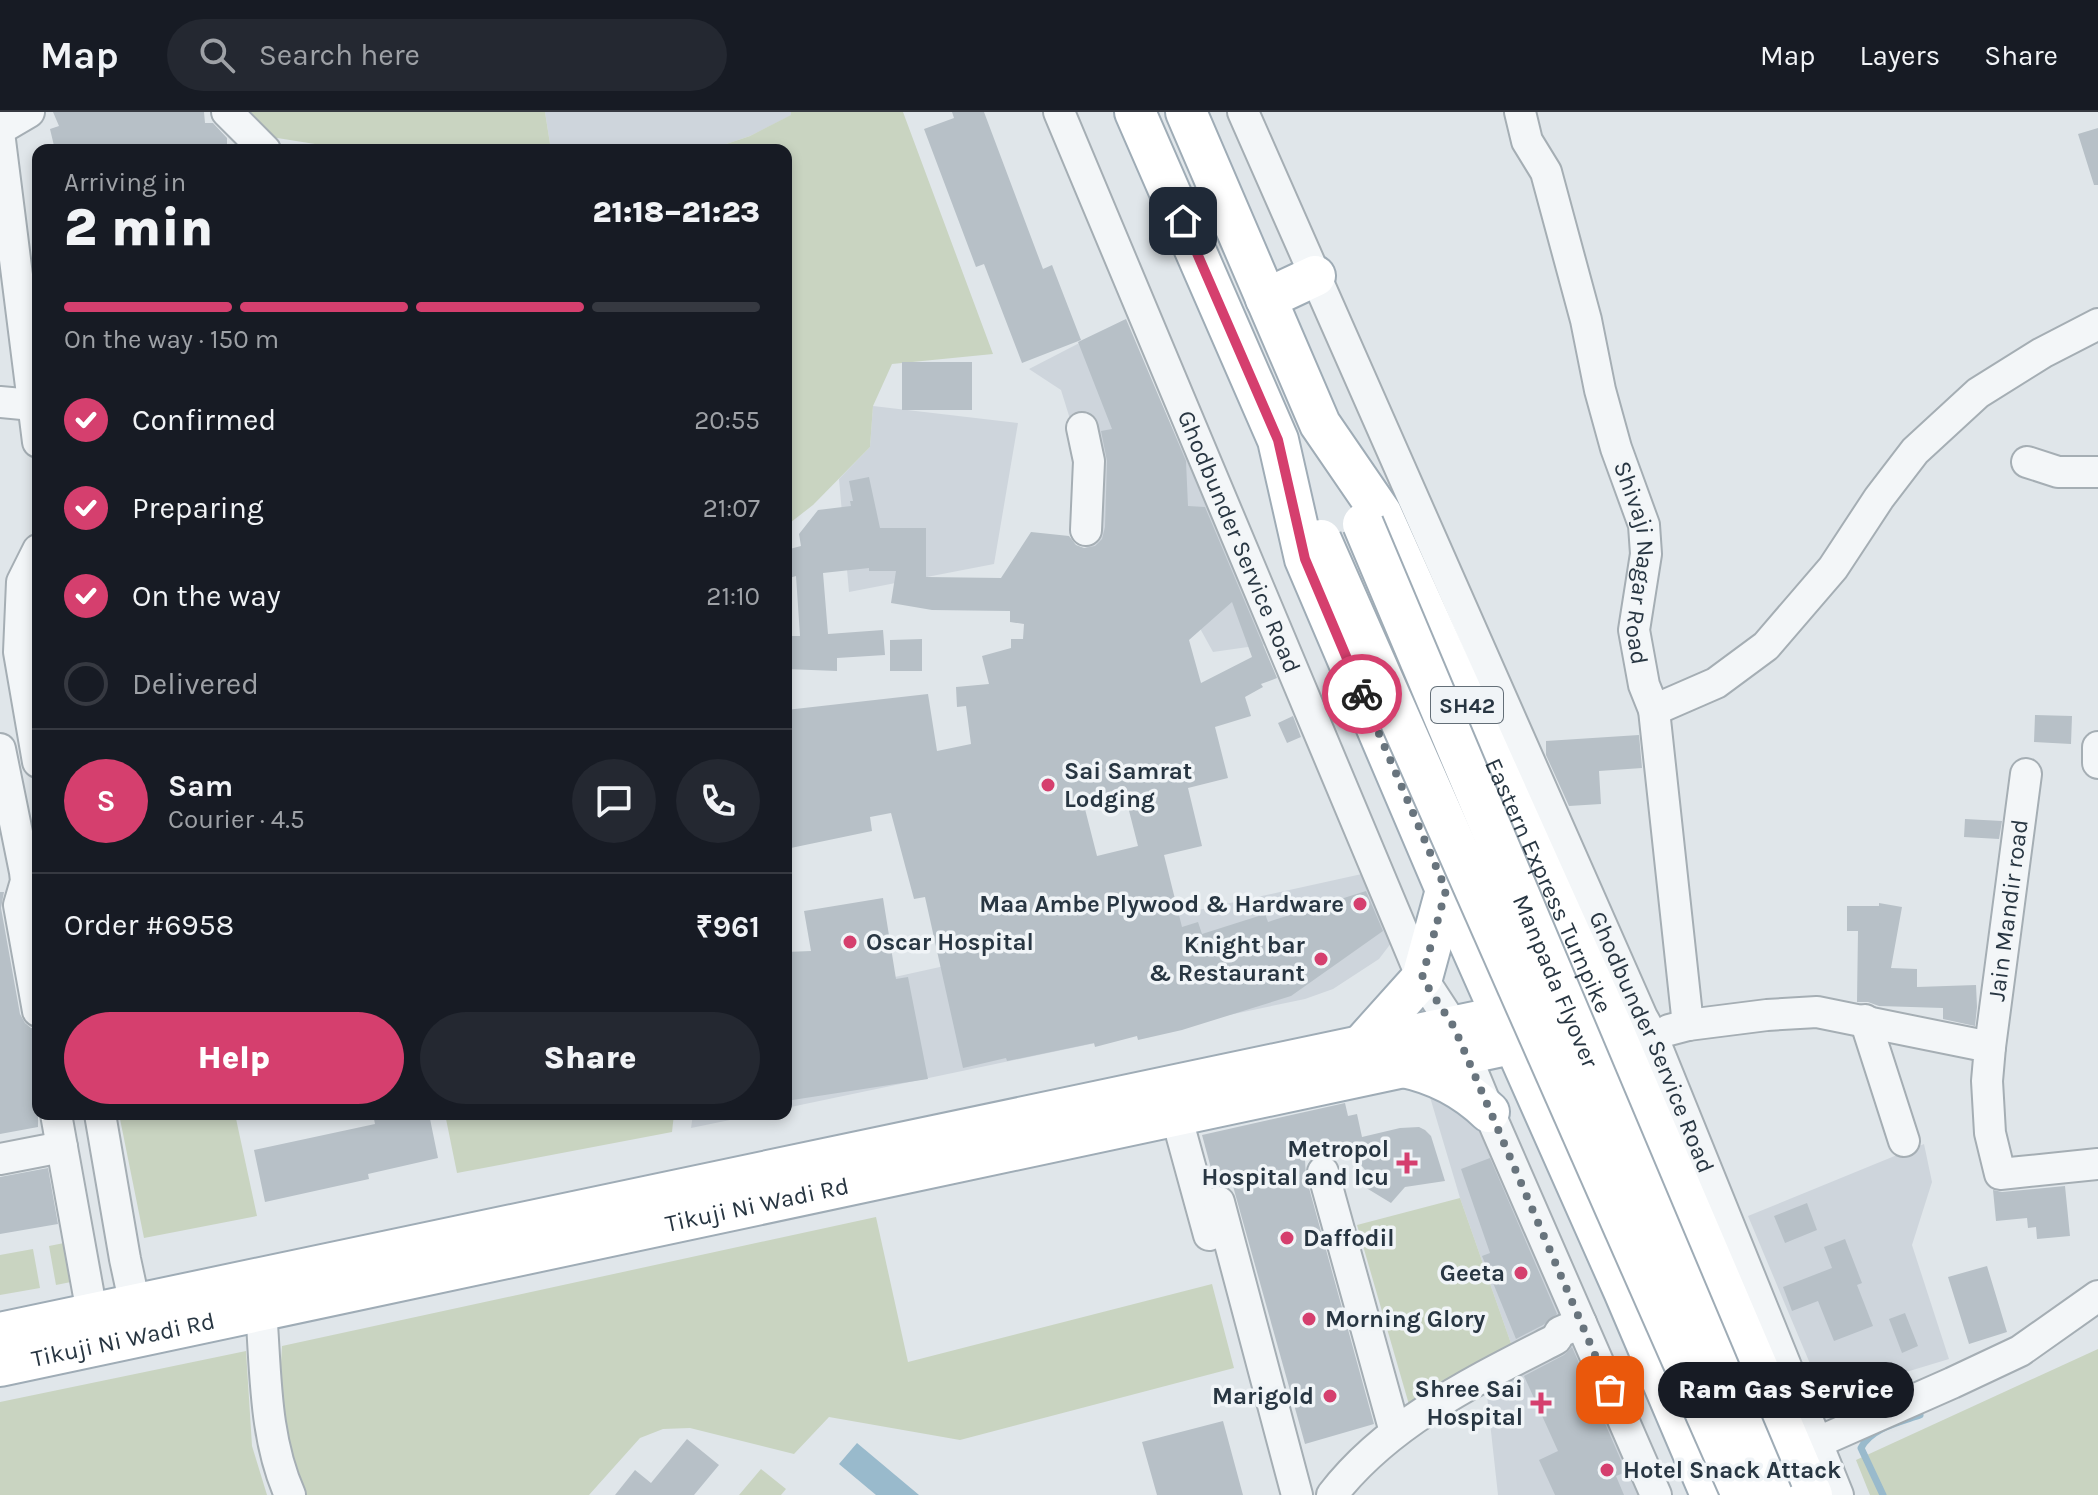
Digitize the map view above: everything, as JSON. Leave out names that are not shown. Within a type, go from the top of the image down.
[{"type":"main road","points":[[1135,112],[1278,440],[1305,559],[1711,1495]]},
{"type":"main road","name":"Eastern Express Turnpike","points":[[1186,112],[1320,424],[1381,513],[1604,1009],[1812,1495]]},
{"type":"main road","points":[[1266,299],[1315,276]]},
{"type":"main road","name":"Manpada Flyover","points":[[1320,424],[1772,1495]]},
{"type":"main road","name":"Manpada Flyover","points":[[1278,440],[1742,1495]]},
{"type":"main road","points":[[1361,1046],[1422,978],[1446,890]]},
{"type":"main road","name":"Tikuji Ni Wadi Rd","points":[[0,1366],[138,1320],[1361,1046],[1460,1040],[1604,1009]]},
{"type":"main road","name":"Tikuji Ni Wadi Rd","points":[[0,1333],[92,1313],[138,1320],[261,1310],[1403,1067],[1460,1040]]},
{"type":"main road","points":[[1403,1067],[1441,1078],[1475,1099],[1489,1112]]},
{"type":"main road","points":[[1624,1291],[1709,1255]]},
{"type":"street","points":[[0,129],[29,112]]},
{"type":"street","points":[[227,112],[259,144]]},
{"type":"street","name":"Ghodbunder Service Road","points":[[1059,112],[1422,978],[1460,1040],[1574,1331],[1656,1495]]},
{"type":"street","name":"Ghodbunder Service Road","points":[[1243,112],[1652,1035],[1838,1495]]},
{"type":"street","name":"Shivaji Nagar Road","points":[[1520,112],[1527,141],[1546,172],[1616,448],[1644,525],[1646,554],[1634,630],[1644,685],[1654,710],[1688,1025]]},
{"type":"street","points":[[0,140],[32,397]]},
{"type":"street","points":[[1654,710],[1716,683],[1766,646],[1833,568],[1879,498],[1915,451],[1978,393],[2042,353],[2098,324]]},
{"type":"street","points":[[0,402],[32,405]]},
{"type":"street","points":[[1082,428],[1089,461],[1086,530]]},
{"type":"street","points":[[2027,462],[2058,472],[2098,472]]},
{"type":"street","points":[[32,562],[22,582],[19,652],[32,727]]},
{"type":"street","points":[[2098,747],[2098,763]]},
{"type":"street","points":[[0,749],[8,832],[26,881],[19,905],[32,978]]},
{"type":"street","name":"Jain Mandir road","points":[[2026,774],[1990,1047],[1987,1081],[1990,1133],[2000,1174],[2097,1169]]},
{"type":"street","points":[[1652,1035],[1688,1025],[1817,1012],[1990,1047]]},
{"type":"street","points":[[1865,1020],[1904,1141]]},
{"type":"street","points":[[1176,1115],[1242,1364]]},
{"type":"street","points":[[57,1120],[92,1313]]},
{"type":"street","points":[[101,1120],[138,1320]]},
{"type":"street","points":[[0,1159],[62,1147]]},
{"type":"street","points":[[1323,1172],[1395,1432]]},
{"type":"street","points":[[1219,1202],[1297,1495]]},
{"type":"street","points":[[1816,1443],[2020,1351],[2098,1296]]},
{"type":"street","points":[[261,1310],[271,1437],[290,1495]]},
{"type":"street","points":[[1332,1495],[1350,1472],[1395,1432],[1486,1375],[1574,1331]]},
{"type":"shaded area","points":[[545,112],[791,112],[792,115],[726,144],[550,144]]},
{"type":"shaded area","points":[[1124,320],[1269,644],[1213,652],[1170,574],[1092,572],[1080,519],[1079,448],[1061,390],[1029,369]]},
{"type":"shaded area","points":[[873,406],[1018,423],[994,564],[849,592],[839,479],[870,447]]},
{"type":"shaded area","points":[[1371,872],[1398,934],[1379,959],[1333,989],[1305,999],[792,1107],[792,1000]]},
{"type":"shaded area","points":[[1424,1077],[1466,1098],[1576,1323],[1514,1352],[1460,1198]]},
{"type":"shaded area","points":[[692,1120],[730,1120],[691,1128]]},
{"type":"shaded area","points":[[1924,1144],[1932,1182],[1912,1245],[1949,1359],[1824,1397],[1748,1216]]},
{"type":"shaded area","points":[[1578,1334],[1646,1495],[1498,1495],[1486,1386]]},
{"type":"green space","points":[[246,112],[545,112],[550,144],[315,144],[271,137]]},
{"type":"green space","points":[[791,112],[903,112],[993,354],[892,364],[873,406],[870,447],[813,505],[792,521],[792,144],[726,144],[750,136],[791,115]]},
{"type":"green space","points":[[120,1120],[236,1120],[257,1216],[144,1238]]},
{"type":"green space","points":[[446,1120],[673,1120],[672,1132],[457,1173]]},
{"type":"green space","points":[[1460,1198],[1514,1352],[1410,1408],[1357,1225]]},
{"type":"green space","points":[[876,1217],[908,1362],[1212,1284],[1234,1368],[960,1440],[829,1417],[794,1454],[690,1428],[663,1429],[640,1438],[589,1495],[304,1495],[286,1453],[279,1397],[282,1346]]},
{"type":"green space","points":[[79,1240],[86,1279],[56,1285],[49,1246]]},
{"type":"green space","points":[[33,1249],[40,1288],[0,1295],[0,1255]]},
{"type":"green space","points":[[2098,1349],[2098,1495],[1870,1495],[1856,1460]]},
{"type":"green space","points":[[246,1351],[252,1446],[267,1495],[0,1495],[0,1402]]},
{"type":"green space","points":[[761,1469],[786,1489],[781,1495],[739,1495]]},
{"type":"water","points":[[857,1443],[919,1495],[876,1495],[839,1464]]},
{"type":"building","points":[[53,112],[204,112],[205,123],[213,123],[227,138],[227,144],[54,144],[50,129],[59,126]]},
{"type":"building","points":[[952,112],[984,112],[1043,269],[1052,265],[1081,340],[1022,363],[984,264],[976,267],[924,129],[954,118]]},
{"type":"building","points":[[2098,128],[2098,185],[2094,185],[2078,134]]},
{"type":"building","points":[[1126,319],[1186,461],[1188,506],[1205,507],[1277,678],[1261,684],[1263,687],[1245,697],[1251,716],[1215,727],[1228,778],[1188,788],[1202,846],[1164,855],[1182,927],[1198,922],[1202,934],[1265,914],[1268,922],[1366,891],[1383,931],[1291,996],[1182,1030],[1138,1040],[1137,1036],[1095,1047],[1094,1043],[963,1068],[925,897],[914,899],[891,813],[870,817],[872,831],[792,848],[792,709],[928,694],[937,751],[971,744],[966,706],[957,707],[956,687],[989,684],[982,656],[1011,648],[1011,639],[1023,639],[1024,624],[1010,622],[1010,611],[932,610],[891,603],[896,571],[869,571],[869,568],[823,573],[828,634],[883,630],[885,655],[837,658],[837,671],[792,669],[792,636],[800,636],[796,576],[792,577],[792,548],[801,546],[799,534],[818,510],[851,506],[849,481],[869,477],[880,528],[926,528],[926,577],[1001,578],[1031,532],[1069,536],[1076,545],[1084,548],[1095,546],[1102,539],[1105,527],[1107,461],[1101,431],[1112,429],[1078,342]],"holes":[[[1232,602],[1252,657],[1201,683],[1189,640]],[[1126,799],[1138,846],[1097,856],[1085,809]]]},
{"type":"building","points":[[902,362],[972,362],[972,410],[902,410]]},
{"type":"building","points":[[922,639],[922,671],[890,671],[890,640]]},
{"type":"building","points":[[2035,715],[2072,716],[2071,744],[2034,742]]},
{"type":"building","points":[[1293,716],[1301,737],[1287,743],[1278,723]]},
{"type":"building","points":[[1639,735],[1642,768],[1599,771],[1601,804],[1569,806],[1546,755],[1546,741]]},
{"type":"building","points":[[1965,819],[2002,821],[1999,839],[1964,837]]},
{"type":"building","points":[[0,892],[4,892],[1,908],[20,1014],[32,1028],[32,1120],[38,1120],[38,1127],[0,1134]]},
{"type":"building","points":[[883,898],[896,979],[908,977],[928,1079],[792,1100],[792,952],[811,951],[804,911]]},
{"type":"building","points":[[1879,903],[1902,907],[1891,968],[1917,969],[1917,987],[1976,985],[1975,1026],[1943,1019],[1943,1008],[1879,1006],[1857,1002],[1858,931],[1847,931],[1847,906],[1879,906]]},
{"type":"building","points":[[1345,1103],[1348,1116],[1357,1114],[1362,1137],[1400,1128],[1419,1127],[1425,1130],[1431,1136],[1445,1181],[1405,1187],[1391,1203],[1363,1186],[1370,1176],[1348,1149],[1305,1160],[1306,1177],[1374,1424],[1305,1444],[1231,1179],[1215,1183],[1202,1135]]},
{"type":"building","points":[[374,1120],[430,1120],[438,1158],[368,1174],[369,1179],[265,1202],[254,1150],[375,1124]]},
{"type":"building","points":[[1490,1158],[1557,1314],[1516,1339],[1482,1256],[1490,1253],[1461,1169]]},
{"type":"building","points":[[48,1168],[58,1224],[0,1234],[0,1177]]},
{"type":"building","points":[[2065,1186],[2070,1236],[2037,1239],[2036,1227],[2028,1228],[2027,1218],[1996,1221],[1993,1190],[2002,1192]]},
{"type":"building","points":[[1807,1203],[1817,1230],[1785,1243],[1774,1216]]},
{"type":"building","points":[[1845,1239],[1862,1283],[1857,1285],[1873,1326],[1834,1341],[1818,1301],[1792,1311],[1783,1287],[1832,1268],[1824,1247]]},
{"type":"building","points":[[1987,1266],[2007,1332],[1969,1344],[1948,1277]]},
{"type":"building","points":[[1905,1313],[1918,1346],[1902,1353],[1889,1319]]},
{"type":"building","points":[[1572,1347],[1626,1472],[1616,1476],[1624,1495],[1555,1495],[1539,1460],[1558,1451],[1524,1376],[1564,1355]]},
{"type":"building","points":[[1223,1421],[1243,1495],[1157,1495],[1142,1442]]},
{"type":"building","points":[[687,1439],[719,1465],[694,1495],[615,1495],[635,1470],[651,1483]]},
{"type":"waterway","points":[[1883,1495],[1861,1448],[1879,1431],[1920,1415]]},
{"type":"way so far","points":[[1362,694],[1446,890],[1422,978],[1454,1027],[1610,1390]]},
{"type":"place","name":"Sai Samrat Lodging","points":[[1048,785]]},
{"type":"place","name":"Maa Ambe Plywood & Hardware","points":[[1360,904]]},
{"type":"place","name":"Oscar Hospital","points":[[850,942]]},
{"type":"place","name":"Knight bar & Restaurant","points":[[1321,959]]},
{"type":"place","name":"Metropol Hospital and Icu","points":[[1407,1163]]},
{"type":"place","name":"Daffodil","points":[[1287,1238]]},
{"type":"place","name":"Geeta","points":[[1521,1273]]},
{"type":"place","name":"Morning Glory","points":[[1309,1319]]},
{"type":"place","name":"Ram Gas Service","points":[[1610,1390]]},
{"type":"place","name":"Marigold","points":[[1330,1396]]},
{"type":"place","name":"Shree Sai Hospital","points":[[1541,1403]]},
{"type":"place","name":"Hotel Snack Attack","points":[[1607,1470]]},
{"type":"route","points":[[1183,221],[1278,440],[1305,559],[1362,694]]}]
